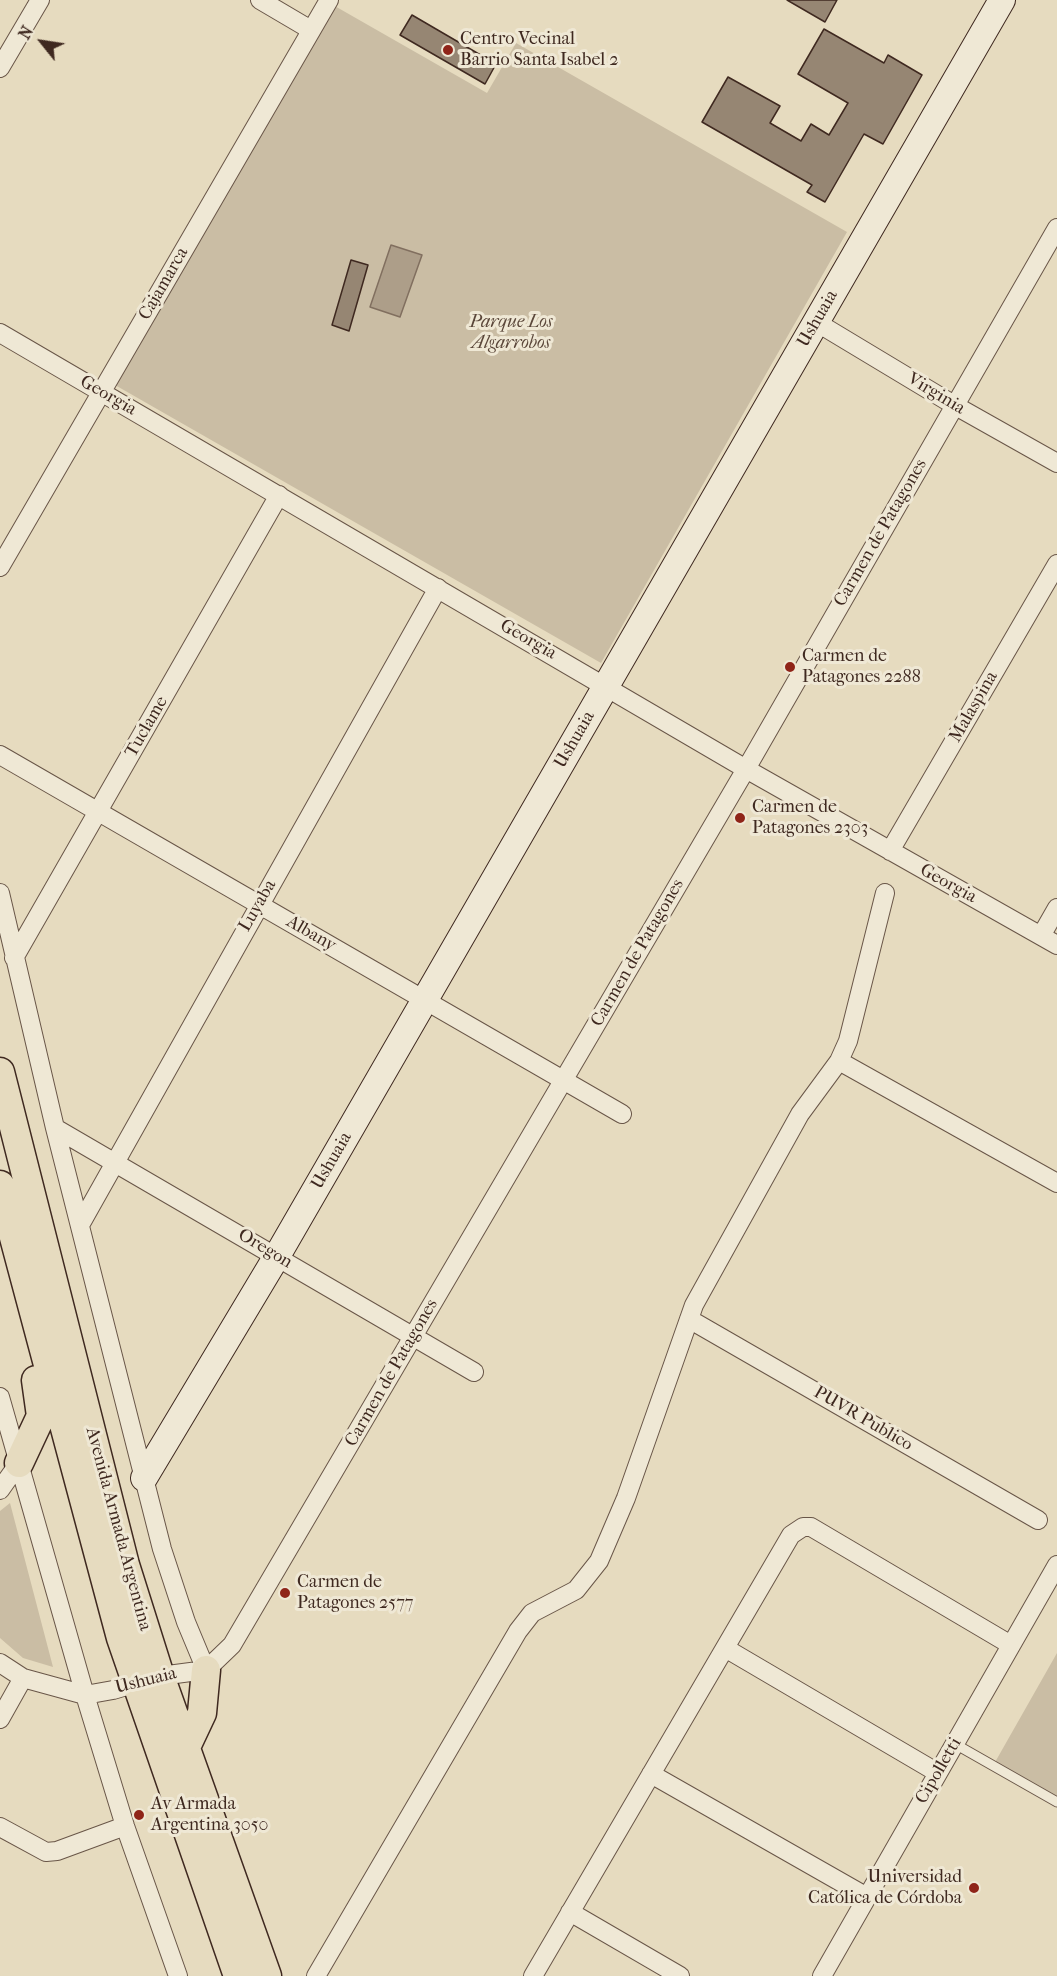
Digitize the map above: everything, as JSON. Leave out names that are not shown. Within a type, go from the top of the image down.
[{"type":"main road","name":"Ushuaia","points":[[144,1478],[276,1256],[1002,0]]},
{"type":"main road","name":"Avenida Armada Argentina","points":[[0,1072],[122,1554],[148,1680],[238,1976]]},
{"type":"main road","name":"Avenida Armada Argentina","points":[[0,1185],[117,1627],[186,1747],[267,1976]]},
{"type":"main road","points":[[17,1254],[17,1286],[41,1405],[41,1416],[19,1463]]},
{"type":"main road","points":[[186,1747],[202,1713],[206,1670]]},
{"type":"street","points":[[0,68],[39,0]]},
{"type":"street","points":[[260,0],[312,30]]},
{"type":"street","name":"Cajamarca","points":[[0,567],[329,0]]},
{"type":"street","name":"Carmen de Patagones","points":[[206,1670],[232,1645],[746,769],[1057,228]]},
{"type":"street","name":"Virginia","points":[[816,322],[954,405],[1057,463]]},
{"type":"street","name":"Georgia","points":[[0,333],[746,769],[1057,945]]},
{"type":"street","name":"Tuclame","points":[[14,958],[279,495]]},
{"type":"street","name":"Malaspina","points":[[890,851],[1057,564]]},
{"type":"street","name":"Luyaba","points":[[80,1225],[114,1160],[438,588]]},
{"type":"street","name":"Albany","points":[[0,755],[622,1114]]},
{"type":"street","name":"Avenida Armada Argentina","points":[[0,893],[55,1128],[162,1549],[186,1622],[206,1670]]},
{"type":"street","points":[[316,1976],[518,1630],[532,1613],[576,1590],[599,1560],[626,1498],[689,1319],[800,1114],[839,1061],[849,1041],[885,893]]},
{"type":"street","points":[[1041,936],[1057,908]]},
{"type":"street","points":[[839,1061],[1057,1183]]},
{"type":"street","name":"Oregon","points":[[55,1128],[114,1160],[474,1372]]},
{"type":"street","name":"PUVR Publico","points":[[689,1319],[1038,1520]]},
{"type":"street","points":[[0,1397],[125,1826],[178,1976]]},
{"type":"street","points":[[0,1490],[19,1463]]},
{"type":"street","points":[[533,1976],[791,1535],[803,1527],[811,1527],[1011,1645]]},
{"type":"street","name":"Cipolletti","points":[[822,1976],[1057,1565]]},
{"type":"street","points":[[725,1648],[938,1773]]},
{"type":"street","points":[[0,1664],[23,1678],[85,1695]]},
{"type":"street","name":"Ushuaia","points":[[85,1695],[148,1680],[206,1670]]},
{"type":"street","points":[[0,1719],[23,1678]]},
{"type":"street","points":[[651,1774],[867,1897]]},
{"type":"street","points":[[0,1827],[37,1849],[57,1851],[125,1826]]},
{"type":"street","points":[[570,1912],[680,1976]]},
{"type":"lane","points":[[955,1744],[1057,1802]]},
{"type":"green space","name":"Parque Los Algarrobos","points":[[333,5],[487,93],[516,43],[847,232],[601,663],[115,385]]},
{"type":"green space","points":[[10,1503],[53,1667],[23,1658],[0,1638],[0,1511]]},
{"type":"green space","points":[[1057,1653],[1057,1800],[994,1764]]},
{"type":"shaded area","points":[[391,245],[422,255],[400,317],[370,307]]},
{"type":"building","points":[[787,0],[837,0],[825,22]]},
{"type":"building","name":"Centro Vecinal Barrio Santa Isabel 2","points":[[412,15],[496,64],[485,84],[400,35]]},
{"type":"building","points":[[824,29],[884,63],[888,55],[922,75],[883,144],[864,134],[825,202],[807,192],[812,185],[702,122],[728,77],[780,106],[770,123],[801,141],[811,124],[829,135],[848,103],[798,74]]},
{"type":"building","points":[[351,260],[368,265],[349,331],[332,325]]},
{"type":"place","name":"Centro Vecinal Barrio Santa Isabel 2","points":[[448,50]]},
{"type":"place","name":"Carmen de Patagones 2288","points":[[790,667]]},
{"type":"place","name":"Carmen de Patagones 2303","points":[[740,818]]},
{"type":"place","name":"Carmen de Patagones 2577","points":[[285,1593]]},
{"type":"place","name":"Av Armada Argentina 3050","points":[[139,1815]]},
{"type":"place","name":"Universidad Católica de Córdoba","points":[[974,1888]]}]
